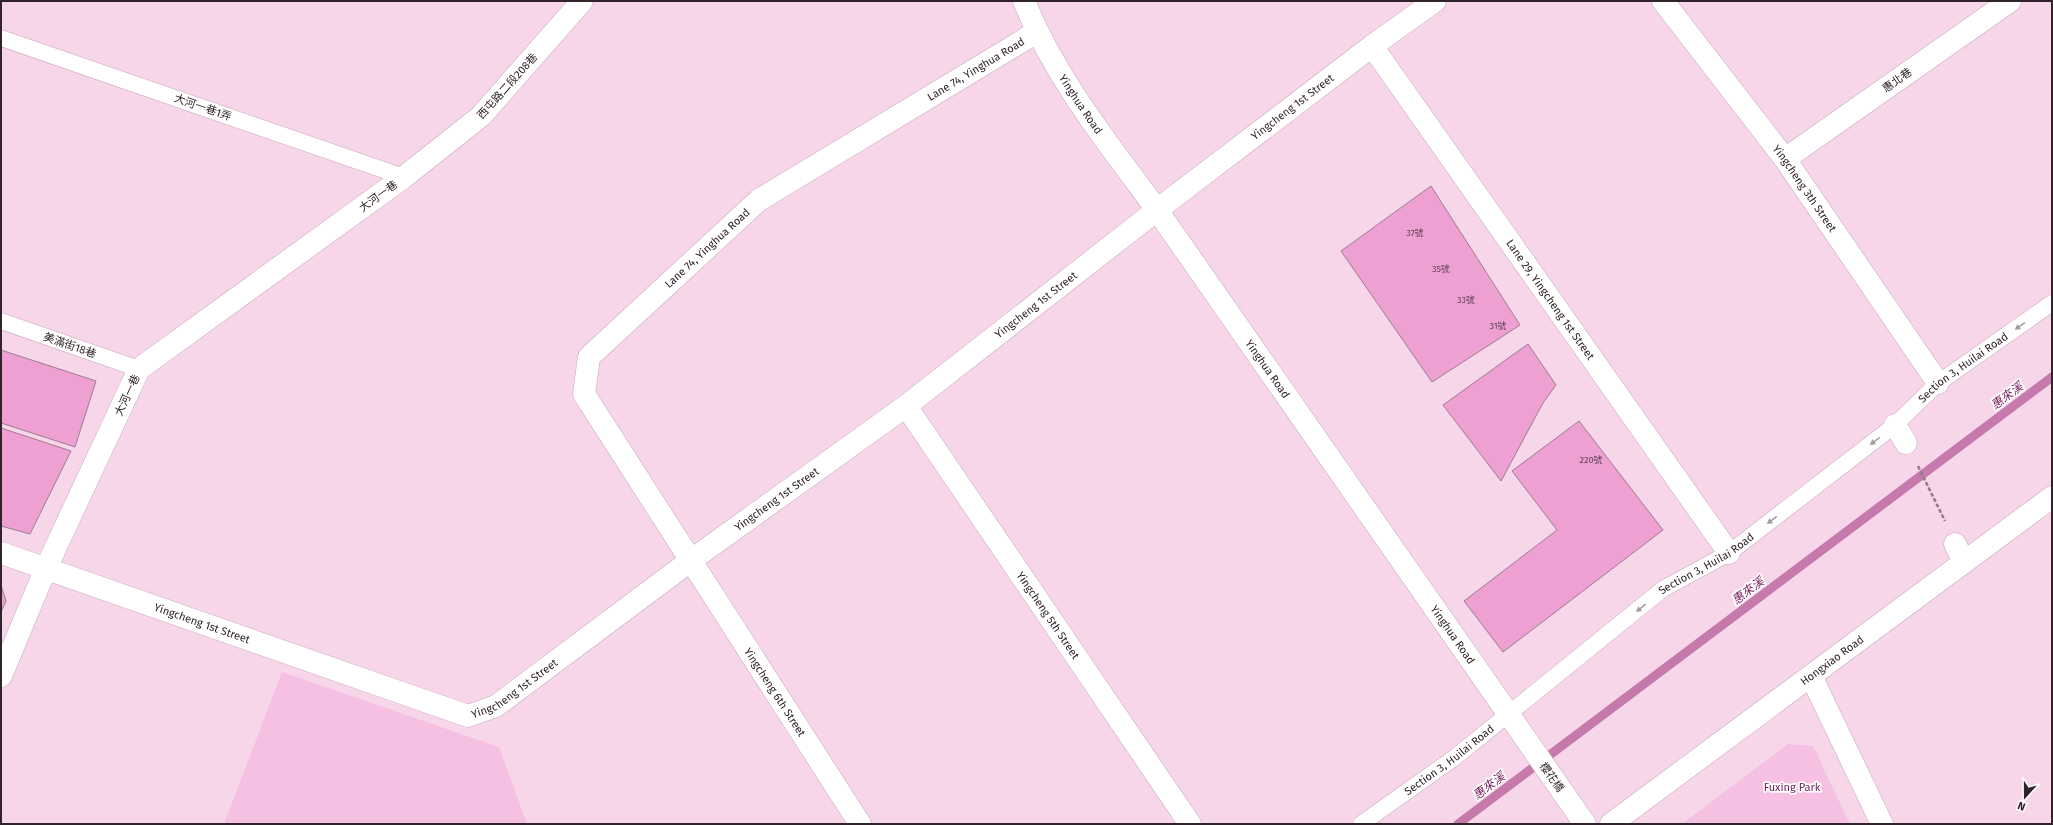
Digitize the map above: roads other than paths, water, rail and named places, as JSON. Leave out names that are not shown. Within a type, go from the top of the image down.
[{"type":"street","name":"西屯路二段208巷","points":[[404,177],[481,116],[582,1]]},
{"type":"street","name":"Yinghua Road","points":[[1024,1],[1037,32],[1084,110],[1157,210],[1520,733]]},
{"type":"street","name":"Yingcheng 1st Street","points":[[1,553],[468,716],[496,706],[690,561],[906,406],[1157,210],[1372,46],[1435,1]]},
{"type":"street","name":"Yingcheng 3th Street","points":[[1663,1],[1785,159],[1938,383]]},
{"type":"street","name":"惠北巷","points":[[1785,159],[2010,1]]},
{"type":"street","name":"Lane 74, Yinghua Road","points":[[690,561],[584,394],[589,357],[759,200],[1037,32]]},
{"type":"street","name":"Lane 29, Yingcheng 1st Street","points":[[1372,46],[1729,553]]},
{"type":"street","name":"大河一巷","points":[[1,676],[46,568],[138,369],[404,177]]},
{"type":"street","name":"Yingcheng 5th Street","points":[[906,406],[1190,824]]},
{"type":"street","name":"Hongxiao Road","points":[[1612,824],[1811,676],[1960,553],[2052,497]]},
{"type":"street","name":"Yingcheng 6th Street","points":[[690,561],[860,824]]},
{"type":"street","points":[[1811,676],[1882,824]]},
{"type":"street","name":"櫻花橋","points":[[1520,733],[1584,823]]},
{"type":"lane","name":"大河一巷1弄","points":[[1,38],[404,177]]},
{"type":"lane","name":"Section 3, Huilai Road","points":[[1360,824],[1454,758],[1663,589],[1729,553],[1900,434],[1938,383],[2052,303]]},
{"type":"lane","name":"美滿街18巷","points":[[1,321],[138,369]]},
{"type":"waterway","name":"惠來溪","points":[[1458,824],[2052,377]]},
{"type":"park label","name":"Fuxing Park","points":[[1792,787]]}]
